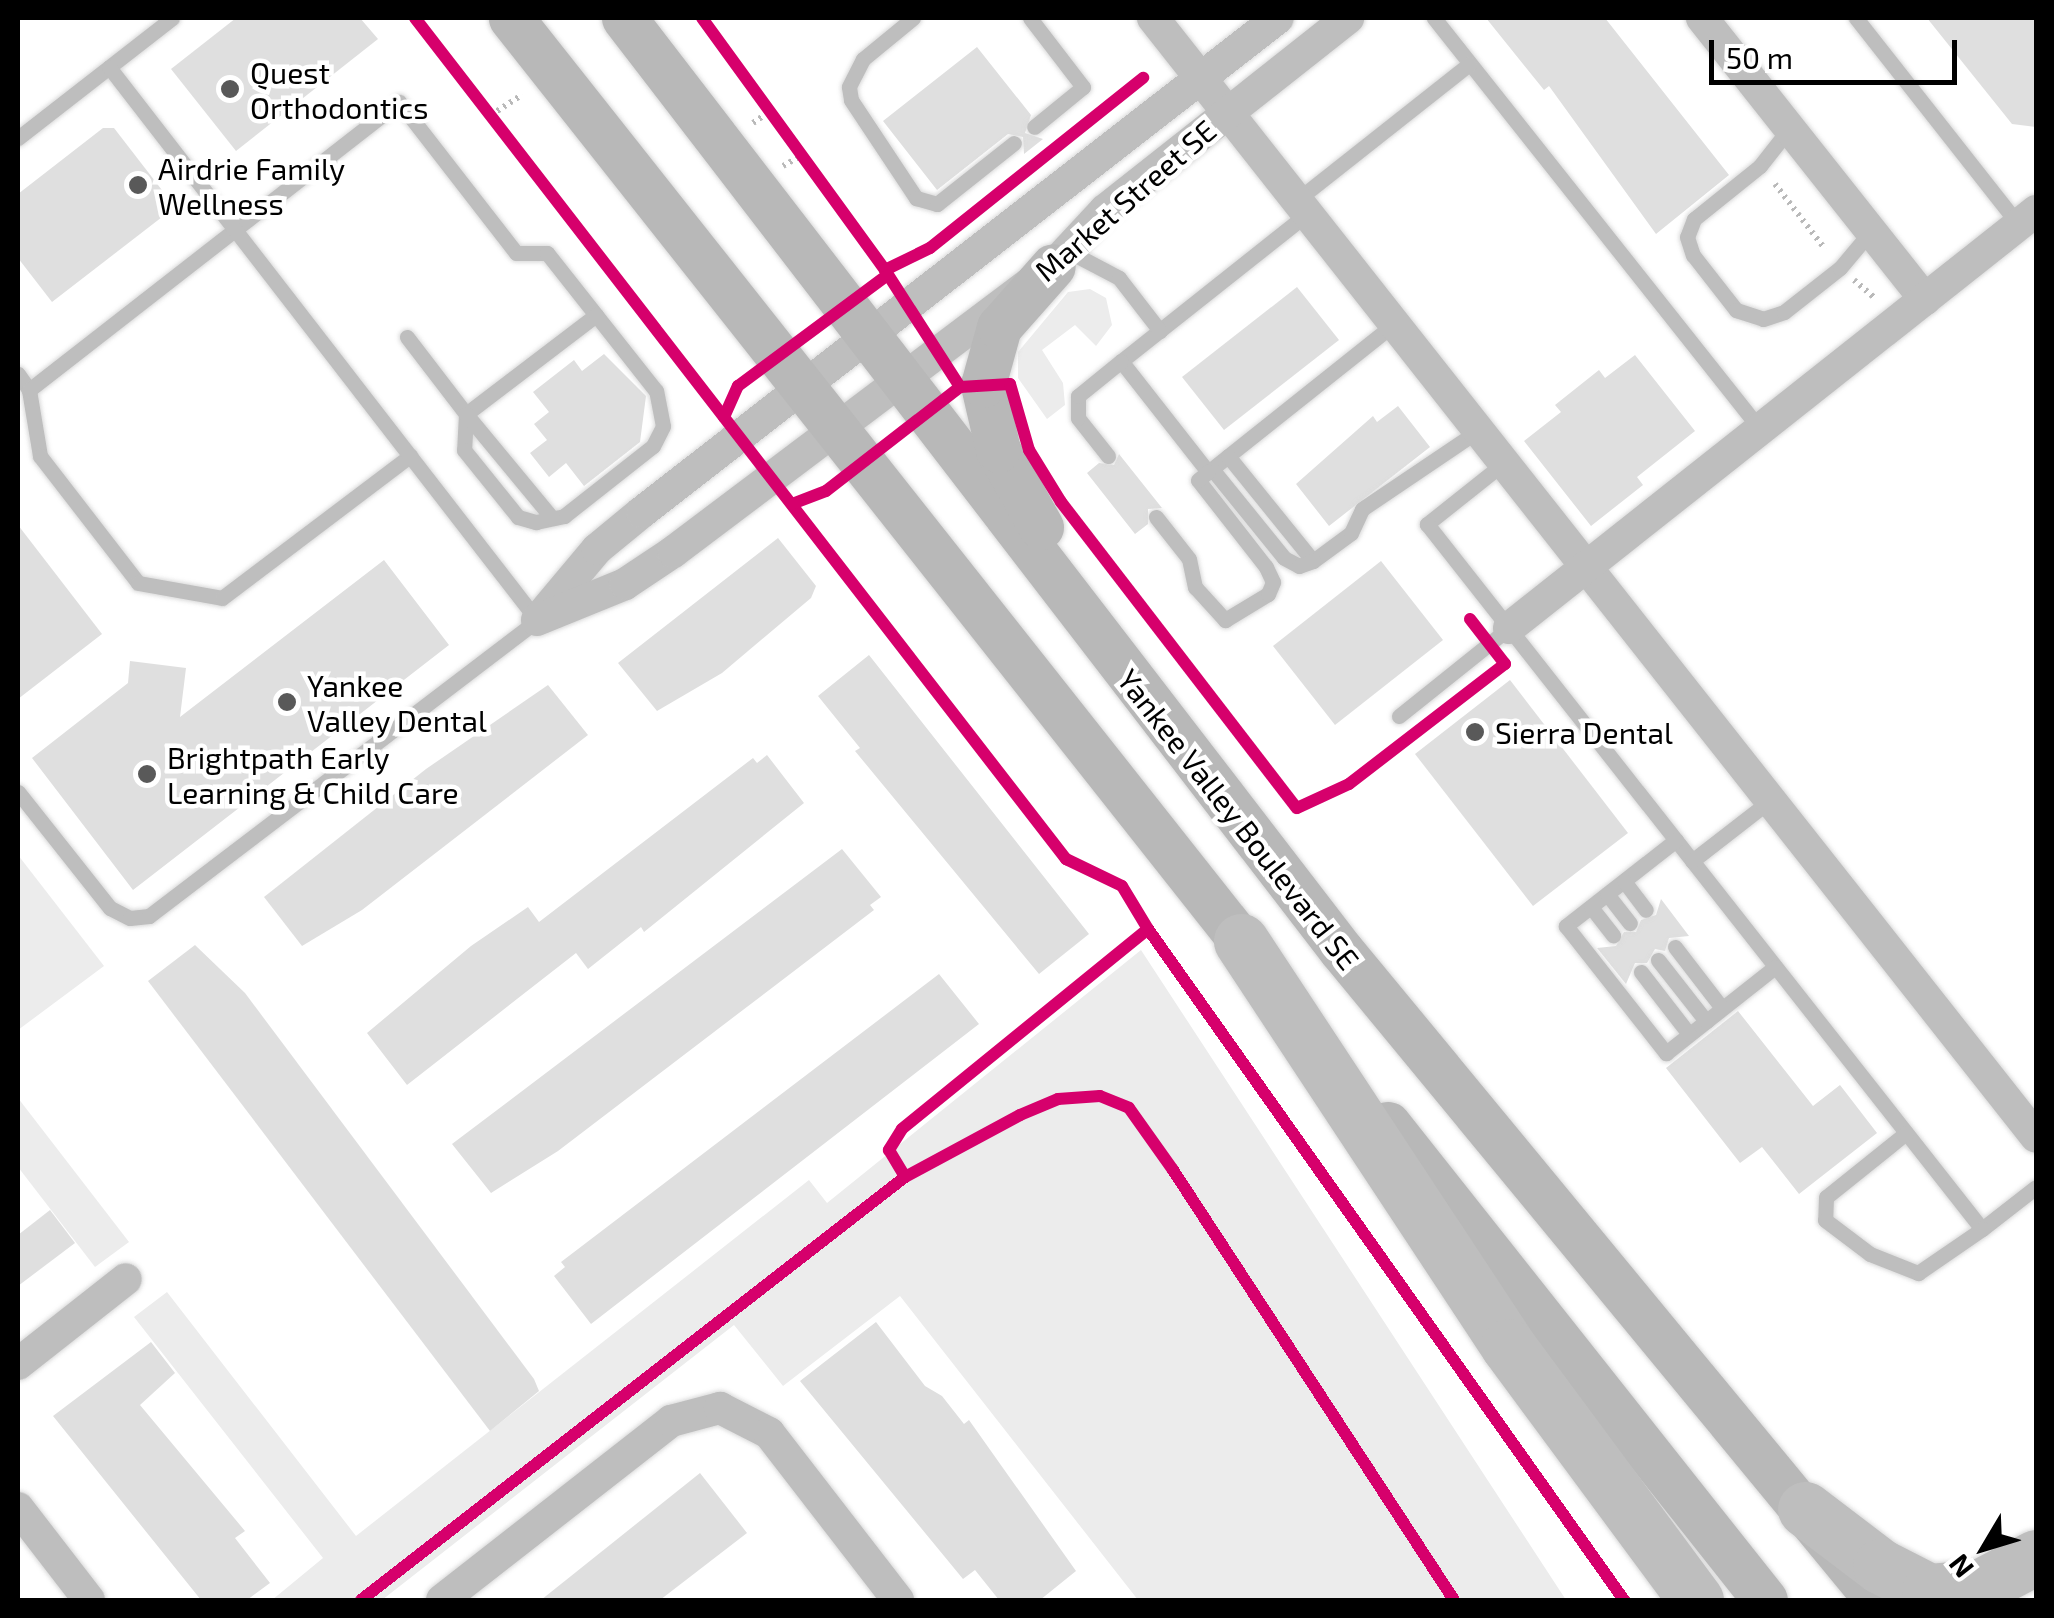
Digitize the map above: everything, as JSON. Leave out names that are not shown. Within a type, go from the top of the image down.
[{"type":"highway","points":[[1241,941],[1508,1346],[1696,1600]]},
{"type":"highway","points":[[1805,1508],[1880,1566],[1930,1591],[1981,1586],[2036,1557]]},
{"type":"main road","points":[[512,18],[833,432],[1765,1600]]},
{"type":"main road","name":"Yankee Valley Boulevard SE","points":[[624,18],[1341,950],[1877,1600]]},
{"type":"main road","points":[[1059,258],[999,327],[987,351],[986,411],[998,450],[1118,665]]},
{"type":"street","points":[[1153,18],[1773,798],[2036,1137]]},
{"type":"street","name":"Market Street SE","points":[[538,620],[597,549],[1278,18]]},
{"type":"street","name":"Market Street SE","points":[[538,620],[624,584],[833,432],[1059,258],[1226,111],[1348,18]]},
{"type":"street","points":[[1702,18],[1925,299]]},
{"type":"street","points":[[1510,628],[2028,218]]},
{"type":"street","points":[[18,1364],[126,1279]]},
{"type":"street","points":[[442,1600],[671,1421],[720,1408],[769,1433],[898,1600]]},
{"type":"street","points":[[18,1508],[89,1600]]},
{"type":"lane","points":[[18,138],[172,18]]},
{"type":"lane","points":[[912,18],[863,59],[849,87],[851,100],[916,198],[937,204],[1014,142]]},
{"type":"lane","points":[[1030,18],[1083,87],[1034,127]]},
{"type":"lane","points":[[1434,18],[1760,429]]},
{"type":"lane","points":[[1856,18],[2028,218]]},
{"type":"lane","points":[[1108,456],[1078,418],[1078,396],[1160,331],[1470,64]]},
{"type":"lane","points":[[18,792],[110,908],[130,918],[148,916],[538,620],[109,67]]},
{"type":"lane","points":[[29,390],[399,102],[516,253],[548,253],[596,314],[656,391],[663,426],[654,446],[552,518],[518,517],[464,450],[466,414],[596,314]]},
{"type":"lane","points":[[1790,128],[1760,166],[1694,219],[1687,237],[1693,255],[1736,310],[1764,319],[1784,312],[1840,268],[1871,230]]},
{"type":"lane","points":[[1059,258],[1119,278],[1160,331]]},
{"type":"lane","points":[[1156,518],[1189,559],[1196,587],[1225,620],[1268,594],[1272,582],[1266,567],[1198,480],[1395,322]]},
{"type":"lane","points":[[407,337],[552,518]]},
{"type":"lane","points":[[1121,362],[1284,558],[1299,566],[1313,561],[1352,533],[1362,509],[1479,430]]},
{"type":"lane","points":[[18,374],[29,390],[40,456],[138,583],[222,598],[410,456]]},
{"type":"lane","points":[[1228,456],[1313,561]]},
{"type":"lane","points":[[1506,462],[1427,524],[1982,1230]]},
{"type":"lane","points":[[1399,716],[1510,628]]},
{"type":"lane","points":[[1692,861],[1773,798]]},
{"type":"lane","points":[[1676,840],[1566,926],[1666,1052],[1775,967]]},
{"type":"lane","points":[[1624,881],[1646,910]]},
{"type":"lane","points":[[1607,894],[1630,923]]},
{"type":"lane","points":[[1591,906],[1613,936]]},
{"type":"lane","points":[[1675,947],[1722,1008]]},
{"type":"lane","points":[[1658,960],[1706,1021]]},
{"type":"lane","points":[[1641,972],[1689,1034]]},
{"type":"lane","points":[[1906,1134],[1826,1198],[1825,1220],[1870,1254],[1918,1273],[2036,1187]]},
{"type":"path","points":[[491,115],[521,94],[533,109]]},
{"type":"path","points":[[759,96],[781,126]]},
{"type":"path","points":[[480,101],[503,130]]},
{"type":"path","points":[[792,140],[814,171]]},
{"type":"path","points":[[1760,166],[1840,268],[1883,306]]},
{"type":"shaded area","points":[[1090,289],[1106,298],[1112,325],[1096,346],[1075,325],[1042,350],[1063,383],[1065,405],[1047,419],[1018,378],[1018,352],[1068,292]]},
{"type":"shaded area","points":[[18,855],[104,966],[18,1030]]},
{"type":"shaded area","points":[[1141,950],[1566,1600],[1138,1600],[900,1296],[783,1386],[734,1325],[382,1600],[272,1600],[323,1558],[134,1317],[167,1292],[356,1536],[809,1180],[827,1203]]},
{"type":"shaded area","points":[[18,1098],[129,1242],[95,1267],[18,1167]]},
{"type":"building","points":[[236,18],[360,18],[378,39],[236,151],[171,69]]},
{"type":"building","points":[[1486,18],[1605,18],[1729,175],[1656,234],[1549,86],[1544,90]]},
{"type":"building","points":[[1927,18],[2036,18],[2036,127],[2012,124]]},
{"type":"building","points":[[977,47],[1031,115],[1025,133],[1043,139],[1024,154],[1023,137],[1008,134],[937,190],[883,121]]},
{"type":"building","points":[[103,128],[114,128],[175,207],[52,302],[18,258],[18,194]]},
{"type":"building","points":[[1297,287],[1339,340],[1224,430],[1182,377]]},
{"type":"building","points":[[604,354],[646,396],[640,442],[584,486],[566,463],[549,477],[530,453],[547,440],[534,424],[549,412],[533,392],[574,360],[582,371]]},
{"type":"building","points":[[1635,355],[1695,431],[1637,477],[1643,485],[1591,526],[1524,441],[1561,412],[1555,405],[1599,370],[1605,378]]},
{"type":"building","points":[[1398,406],[1430,447],[1329,526],[1296,484],[1373,416],[1377,422]]},
{"type":"building","points":[[1119,454],[1162,508],[1148,509],[1148,524],[1135,534],[1087,473],[1099,463],[1114,465]]},
{"type":"building","points":[[18,525],[102,634],[18,699]]},
{"type":"building","points":[[778,538],[816,586],[811,598],[722,673],[657,711],[618,663]]},
{"type":"building","points":[[384,560],[449,645],[133,890],[32,758],[128,683],[130,661],[186,668],[180,717]]},
{"type":"building","points":[[1381,561],[1443,640],[1335,725],[1273,646]]},
{"type":"building","points":[[869,655],[1089,934],[1039,974],[855,751],[860,748],[818,696]]},
{"type":"building","points":[[1510,680],[1628,833],[1533,906],[1415,754]]},
{"type":"building","points":[[548,685],[588,735],[362,910],[302,946],[264,897],[426,769]]},
{"type":"building","points":[[767,755],[804,803],[644,932],[641,927],[588,969],[576,953],[407,1085],[367,1033],[471,946],[528,907],[539,922],[753,758],[757,763]]},
{"type":"building","points":[[842,849],[881,897],[870,905],[874,910],[558,1151],[491,1193],[452,1144]]},
{"type":"building","points":[[1661,899],[1689,936],[1669,938],[1665,951],[1655,949],[1647,963],[1635,963],[1626,984],[1597,948],[1616,946],[1624,932],[1636,932],[1641,920],[1656,915]]},
{"type":"building","points":[[195,945],[245,993],[534,1379],[539,1391],[490,1431],[148,981]]},
{"type":"building","points":[[939,974],[979,1024],[591,1324],[554,1276],[565,1267],[561,1262]]},
{"type":"building","points":[[1738,1011],[1813,1106],[1840,1085],[1877,1133],[1799,1194],[1762,1147],[1740,1163],[1666,1068]]},
{"type":"building","points":[[50,1210],[75,1243],[18,1286],[18,1235]]},
{"type":"building","points":[[876,1322],[925,1386],[942,1396],[964,1424],[969,1420],[1076,1571],[1040,1600],[999,1600],[975,1570],[963,1579],[800,1381]]},
{"type":"building","points":[[151,1342],[175,1373],[140,1405],[245,1531],[235,1538],[270,1583],[247,1600],[201,1600],[53,1416]]},
{"type":"building","points":[[700,1473],[747,1533],[660,1600],[541,1600]]},
{"type":"cycle path","points":[[415,18],[1066,859],[1122,886],[1148,929],[902,1129],[889,1150],[905,1177]]},
{"type":"cycle path","points":[[702,18],[885,270],[930,248],[1143,78]]},
{"type":"cycle path","points":[[885,270],[960,387]]},
{"type":"cycle path","points":[[724,417],[738,386],[885,277]]},
{"type":"cycle path","points":[[792,504],[826,491],[960,387],[1010,384],[1029,450],[1061,502],[1297,808],[1349,784],[1505,664],[1470,619]]},
{"type":"cycle path","points":[[1148,929],[1624,1600]]},
{"type":"cycle path","points":[[361,1600],[905,1177],[1020,1115],[1058,1099],[1100,1096],[1129,1108],[1173,1170],[1454,1600]]},
{"type":"place","name":"Quest Orthodontics","points":[[230,89]]},
{"type":"place","name":"Airdrie Family Wellness","points":[[138,185]]},
{"type":"place","name":"Yankee Valley Dental","points":[[287,702]]},
{"type":"place","name":"Sierra Dental","points":[[1475,732]]},
{"type":"place","name":"Brightpath Early Learning & Child Care","points":[[147,774]]}]
